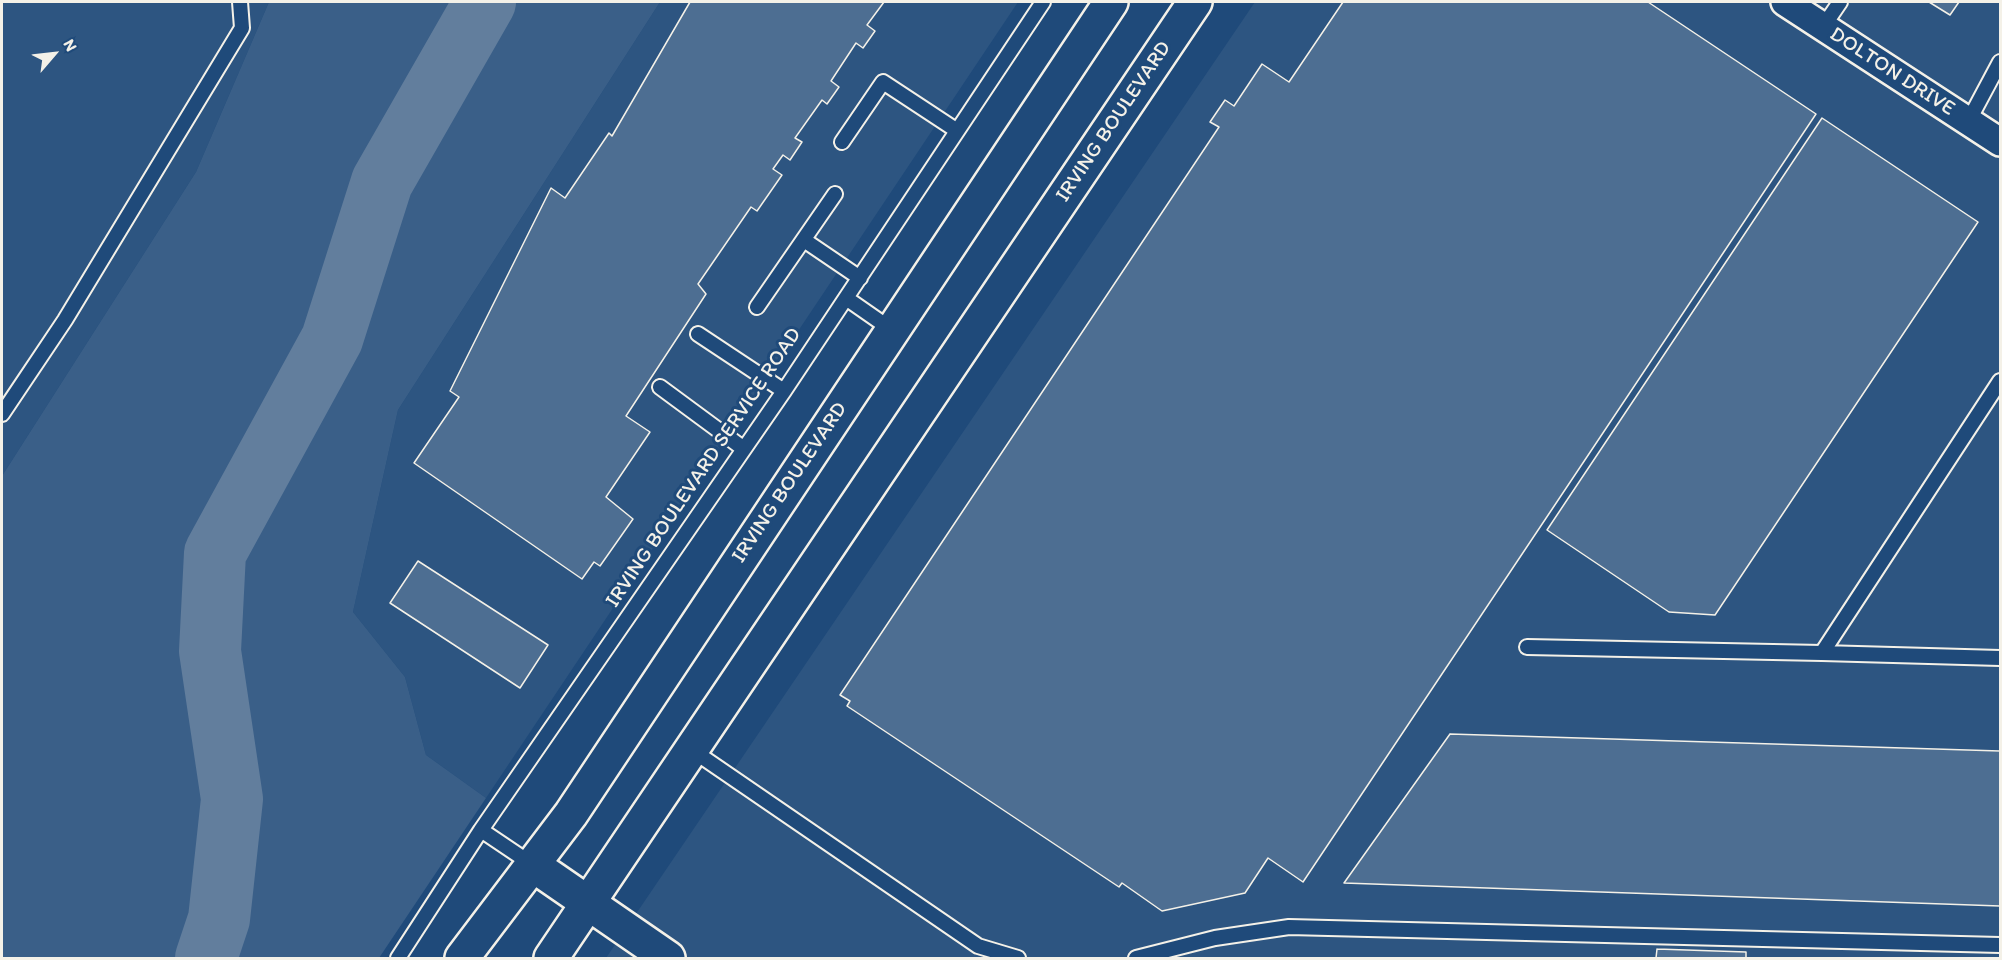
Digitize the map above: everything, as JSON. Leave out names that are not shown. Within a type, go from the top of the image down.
[{"type":"main road","name":"IRVING BOULEVARD","points":[[462,958],[571,814],[1111,2]]},
{"type":"main road","name":"IRVING BOULEVARD","points":[[551,958],[1195,2]]},
{"type":"main road","points":[[533,865],[668,958]]},
{"type":"street","name":"DOLTON DRIVE","points":[[1785,2],[2001,142]]},
{"type":"lane","points":[[2,414],[65,320],[242,28],[240,2]]},
{"type":"lane","name":"IRVING BOULEVARD SERVICE ROAD","points":[[398,958],[481,830],[784,391],[1043,2]]},
{"type":"lane","points":[[1823,27],[1840,2]]},
{"type":"lane","points":[[1968,122],[2001,62]]},
{"type":"lane","points":[[842,142],[883,82],[956,130]]},
{"type":"lane","points":[[757,307],[835,194]]},
{"type":"lane","points":[[804,240],[860,278]]},
{"type":"lane","points":[[846,298],[892,330]]},
{"type":"lane","points":[[698,334],[784,391]]},
{"type":"lane","points":[[1822,653],[2001,381]]},
{"type":"lane","points":[[660,387],[744,449]]},
{"type":"lane","points":[[1527,647],[2001,658]]},
{"type":"lane","points":[[692,750],[978,946],[1018,958]]},
{"type":"lane","points":[[481,830],[533,865]]},
{"type":"lane","points":[[1136,958],[1215,938],[1289,927],[2001,945]]},
{"type":"shaded area","points":[[2,2],[269,2],[196,172],[2,476]]},
{"type":"shaded area","points":[[269,2],[660,2],[398,410],[353,612],[405,677],[426,755],[486,798],[379,958],[3,958],[2,476],[196,172]]},
{"type":"shaded area","points":[[660,2],[1018,2],[486,798],[426,755],[405,677],[353,612],[398,410]]},
{"type":"shaded area","points":[[1255,2],[2000,2],[2000,958],[606,958]]},
{"type":"building","points":[[690,2],[884,2],[867,25],[875,31],[863,48],[856,43],[831,81],[839,87],[827,104],[822,100],[795,138],[802,142],[790,160],[783,155],[773,169],[782,175],[757,211],[751,207],[698,284],[706,294],[626,416],[650,432],[606,497],[633,519],[600,566],[594,562],[582,579],[414,463],[459,397],[450,391],[551,188],[565,198],[609,133],[612,136]]},
{"type":"building","points":[[1343,2],[1648,2],[1816,114],[1303,882],[1268,858],[1245,893],[1162,911],[1122,883],[1119,887],[847,706],[850,701],[840,695],[1219,127],[1210,122],[1225,100],[1234,106],[1262,64],[1289,82]]},
{"type":"building","points":[[1929,2],[1959,2],[1950,15]]},
{"type":"building","points":[[1822,118],[1978,222],[1715,615],[1669,612],[1547,530]]},
{"type":"building","points":[[418,561],[548,645],[520,688],[390,603]]},
{"type":"building","points":[[1450,734],[2000,751],[2000,906],[1344,883]]},
{"type":"building","points":[[1657,949],[1746,952],[1746,958],[1656,958]]},
{"type":"waterway","points":[[206,958],[219,919],[232,799],[210,651],[215,553],[332,339],[382,182],[485,2]]}]
